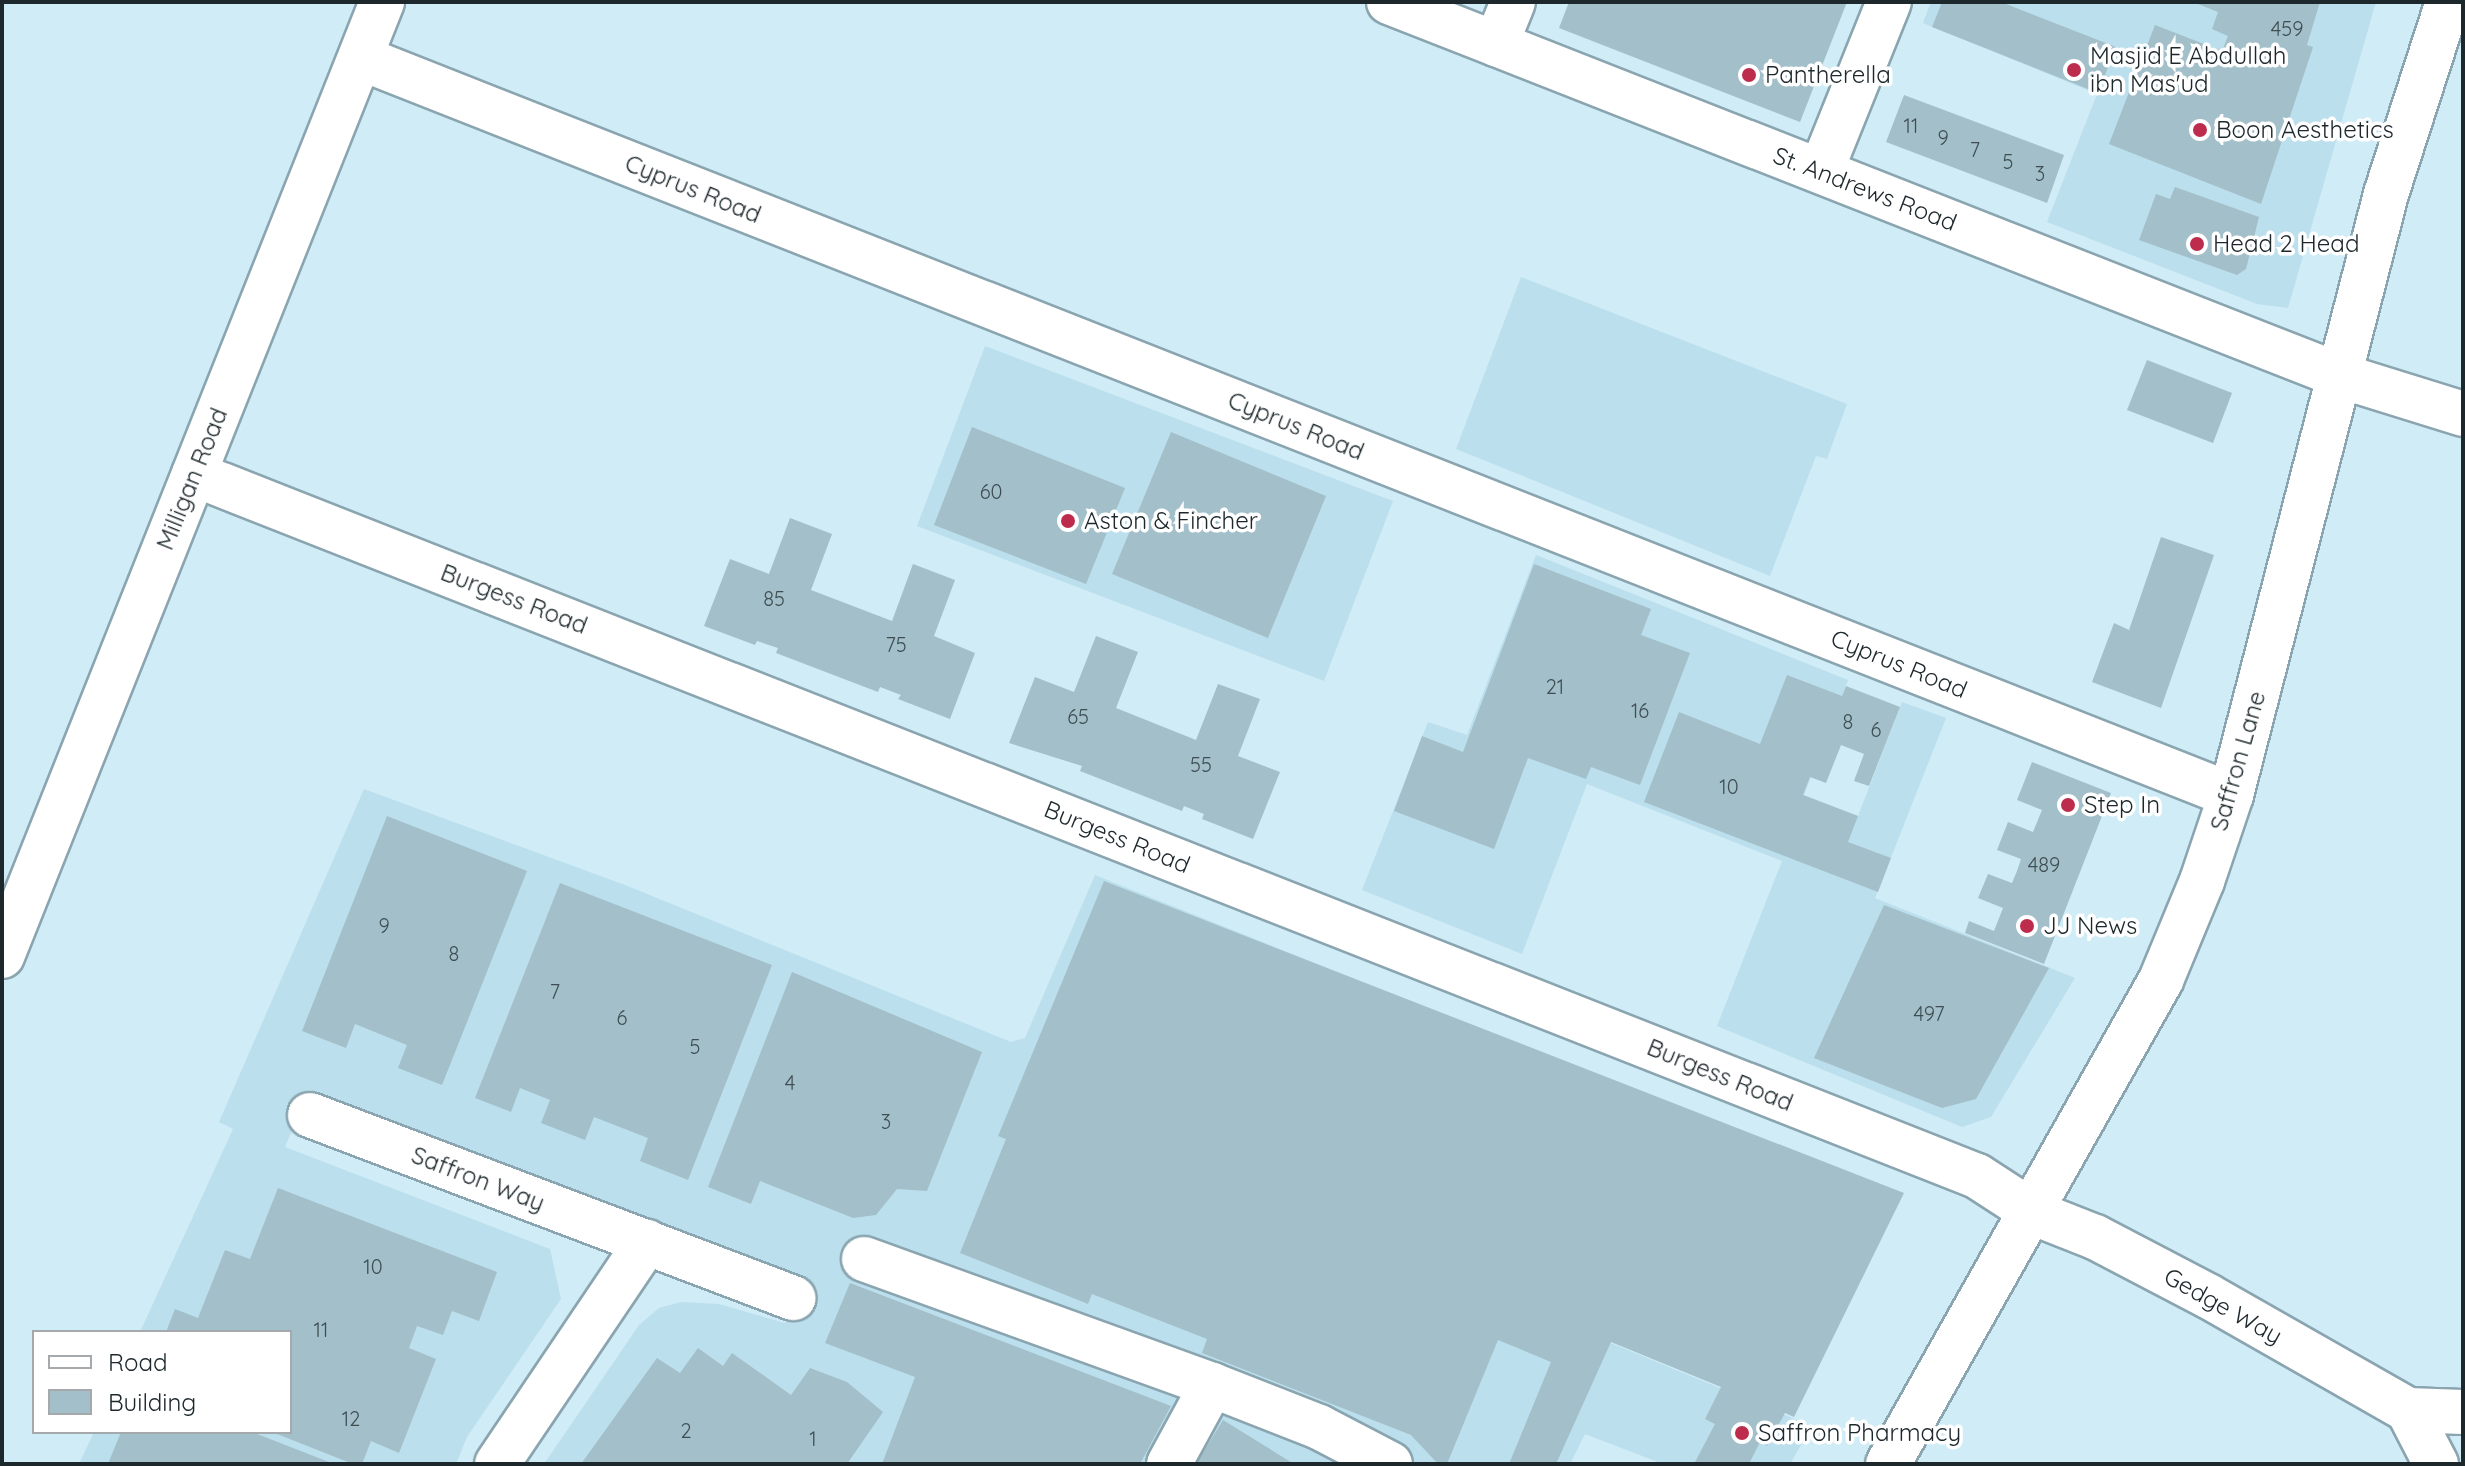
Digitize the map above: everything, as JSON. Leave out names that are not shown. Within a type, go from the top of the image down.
[{"type":"street","name":"Milligan Road","points":[[2,956],[382,2]]},
{"type":"street","name":"St. Andrews Road","points":[[1389,2],[2341,376],[2463,414]]},
{"type":"street","points":[[1496,44],[1513,2]]},
{"type":"street","points":[[1821,171],[1889,2]]},
{"type":"street","name":"Saffron Lane","points":[[1888,1464],[2034,1213],[2161,980],[2231,795],[2386,194],[2448,2]]},
{"type":"street","name":"Cyprus Road","points":[[361,58],[2231,795]]},
{"type":"street","name":"Burgess Road","points":[[194,474],[1977,1176],[2034,1213]]},
{"type":"street","name":"Saffron Way","points":[[310,1115],[793,1298]]},
{"type":"street","name":"Gedge Way","points":[[2034,1213],[2095,1237],[2208,1296],[2408,1410]]},
{"type":"street","points":[[497,1464],[647,1242]]},
{"type":"street","points":[[864,1259],[1212,1385],[1319,1427],[1390,1464]]},
{"type":"street","points":[[1169,1464],[1212,1385]]},
{"type":"street","points":[[2436,1464],[2408,1410],[2463,1412]]},
{"type":"shaded area","points":[[1931,2],[2376,2],[2288,308],[2257,304],[2047,222],[2097,94],[1923,23]]},
{"type":"shaded area","points":[[1521,277],[1847,404],[1827,459],[1816,456],[1770,576],[1456,449]]},
{"type":"shaded area","points":[[985,346],[1393,501],[1324,681],[917,526]]},
{"type":"shaded area","points":[[1536,555],[1848,680],[1804,795],[1858,816],[1902,702],[1946,718],[1875,898],[2075,978],[1991,1117],[1962,1127],[1717,1026],[1782,861],[1587,784],[1522,954],[1362,890],[1428,722],[1467,735]]},
{"type":"shaded area","points":[[364,789],[625,885],[1011,1042],[1025,1038],[1095,875],[1622,1086],[1606,1341],[1812,1426],[1790,1464],[1663,1464],[1585,1434],[1570,1464],[544,1464],[639,1325],[659,1308],[681,1302],[719,1304],[785,1323],[803,1279],[309,1090],[285,1147],[550,1249],[561,1299],[467,1437],[456,1464],[79,1464],[93,1434],[292,1434],[292,1330],[141,1330],[233,1129],[219,1122]]},
{"type":"building","name":"Pantherella","points":[[1569,2],[1847,2],[1800,122],[1559,28]]},
{"type":"building","name":"Masjid E Abdullah ibn Mas'ud","points":[[1942,2],[2001,2],[2116,47],[2098,93],[1932,27]]},
{"type":"building","points":[[2193,2],[2320,2],[2307,45],[2313,47],[2261,204],[2109,144],[2155,25],[2222,51],[2228,36],[2212,29],[2218,12]]},
{"type":"building","points":[[1904,95],[2064,155],[2047,203],[1886,142]]},
{"type":"building","points":[[2175,187],[2259,217],[2246,269],[2237,275],[2139,240],[2156,194],[2170,199]]},
{"type":"building","points":[[2147,360],[2232,393],[2213,443],[2127,410]]},
{"type":"building","points":[[972,427],[1125,488],[1086,584],[934,525]]},
{"type":"building","points":[[1171,432],[1326,496],[1268,638],[1112,574]]},
{"type":"building","points":[[790,518],[832,534],[811,590],[892,621],[913,564],[955,580],[934,636],[975,653],[950,719],[898,699],[901,695],[880,687],[878,692],[776,653],[778,648],[757,641],[755,645],[704,626],[730,559],[769,574]]},
{"type":"building","points":[[2161,537],[2214,555],[2161,708],[2092,682],[2114,623],[2129,630]]},
{"type":"building","points":[[1534,564],[1651,609],[1641,635],[1690,653],[1640,785],[1591,767],[1586,779],[1528,758],[1494,849],[1394,811],[1422,736],[1463,752]]},
{"type":"building","points":[[1096,636],[1138,652],[1116,708],[1196,740],[1218,684],[1260,699],[1238,756],[1280,772],[1253,839],[1202,819],[1204,814],[1184,806],[1182,811],[1080,771],[1082,766],[1009,743],[1035,677],[1074,692]]},
{"type":"building","points":[[1787,675],[1842,696],[1846,686],[1900,707],[1869,786],[1854,781],[1864,754],[1841,745],[1826,783],[1810,777],[1803,795],[1858,816],[1848,842],[1891,858],[1878,892],[1644,802],[1679,712],[1760,744]]},
{"type":"building","points":[[2032,762],[2111,793],[2044,964],[1965,933],[1969,921],[1994,931],[2003,908],[1978,898],[1988,874],[2012,883],[2017,871],[2021,859],[1997,850],[2008,822],[2033,832],[2042,810],[2017,800]]},
{"type":"building","points":[[387,816],[527,871],[442,1085],[398,1068],[407,1045],[355,1024],[346,1048],[302,1031]]},
{"type":"building","points":[[1104,881],[1904,1193],[1794,1417],[1785,1413],[1767,1446],[1760,1442],[1749,1464],[1694,1464],[1715,1424],[1705,1419],[1721,1387],[1611,1342],[1556,1464],[1509,1464],[1551,1362],[1498,1340],[1447,1464],[1438,1464],[1411,1435],[1202,1353],[1207,1339],[1092,1294],[1088,1304],[960,1253],[1006,1139],[998,1136]]},
{"type":"building","points":[[560,883],[772,965],[688,1180],[640,1161],[648,1138],[594,1117],[585,1140],[541,1123],[550,1100],[520,1088],[511,1112],[475,1098]]},
{"type":"building","points":[[1884,905],[2049,968],[1976,1099],[1942,1108],[1814,1058]]},
{"type":"building","points":[[792,972],[982,1052],[927,1191],[897,1189],[876,1215],[853,1218],[760,1181],[751,1204],[708,1187]]},
{"type":"building","points":[[278,1188],[497,1272],[479,1321],[452,1311],[443,1335],[417,1326],[409,1348],[436,1359],[399,1453],[371,1441],[362,1464],[353,1464],[277,1434],[292,1434],[292,1330],[167,1330],[175,1309],[198,1318],[225,1250],[250,1259]]},
{"type":"building","points":[[850,1283],[1171,1406],[1140,1464],[882,1464],[915,1377],[825,1343]]},
{"type":"building","points":[[698,1348],[723,1366],[732,1353],[791,1395],[810,1368],[847,1382],[883,1412],[847,1464],[581,1464],[657,1358],[680,1373]]},
{"type":"building","points":[[1223,1420],[1294,1464],[1196,1464]]},
{"type":"building","points":[[120,1434],[257,1434],[334,1464],[108,1464]]},
{"type":"place","name":"Masjid E Abdullah ibn Mas'ud","points":[[2074,70]]},
{"type":"place","name":"Pantherella","points":[[1749,75]]},
{"type":"place","name":"Boon Aesthetics","points":[[2200,130]]},
{"type":"place","name":"Head 2 Head","points":[[2197,244]]},
{"type":"place","name":"Aston & Fincher","points":[[1068,521]]},
{"type":"place","name":"Step In","points":[[2068,805]]},
{"type":"place","name":"JJ News","points":[[2027,926]]},
{"type":"place","name":"Saffron Pharmacy","points":[[1742,1433]]}]
